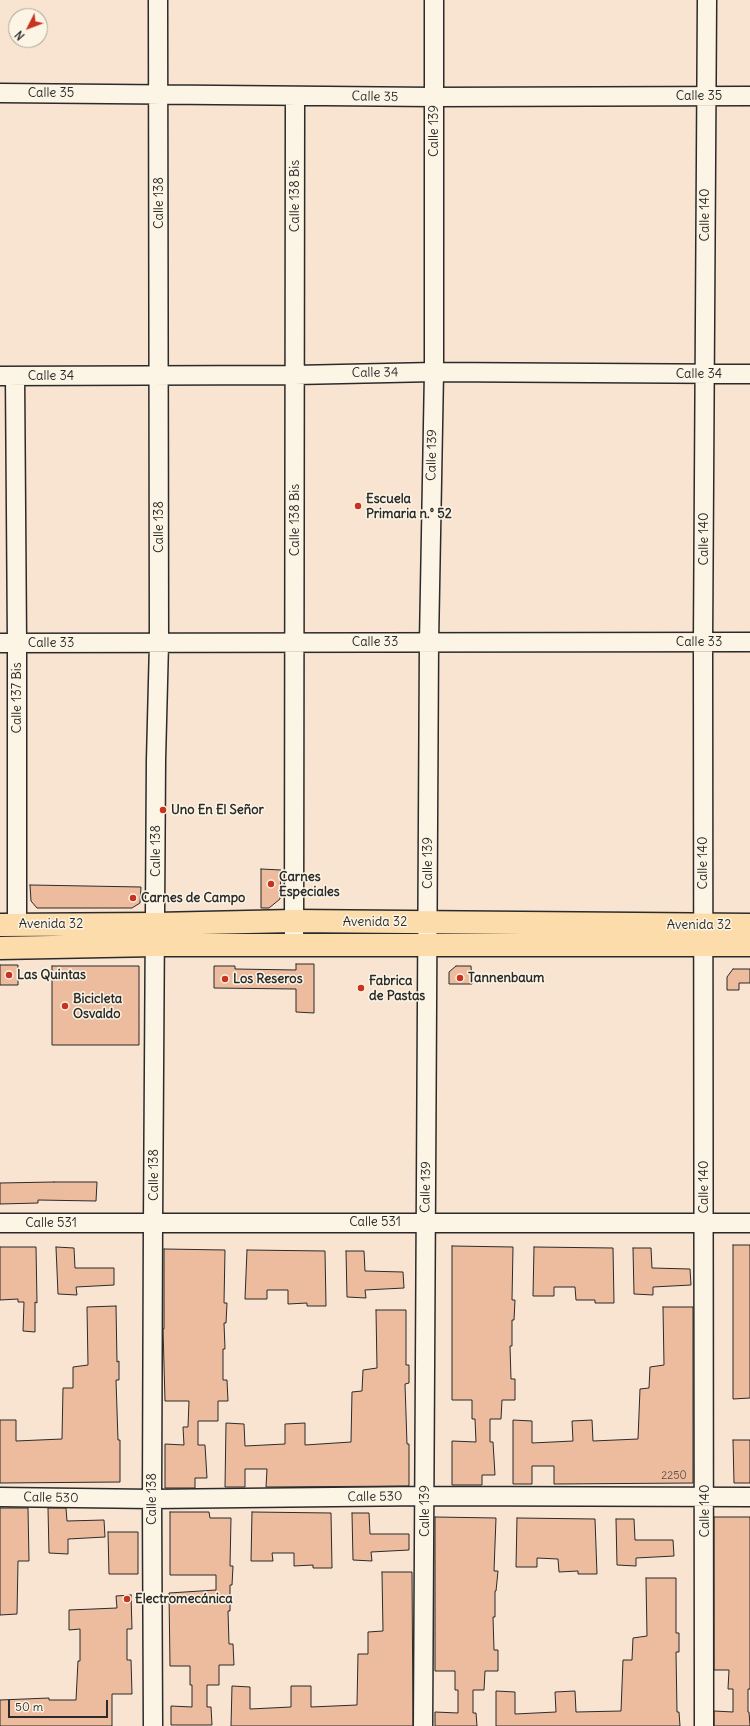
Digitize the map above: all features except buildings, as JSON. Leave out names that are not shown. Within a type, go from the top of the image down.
[{"type":"main road","name":"Avenida 32","points":[[0,948],[156,935],[293,921],[428,922],[703,935],[750,945]]},
{"type":"main road","name":"Avenida 32","points":[[8,924],[294,945],[429,945],[703,935],[750,925]]},
{"type":"street","name":"Calle 138","points":[[153,1726],[153,1223],[156,760],[159,643],[158,0]]},
{"type":"street","name":"Calle 139","points":[[424,1726],[426,1222],[429,945],[429,642],[434,372],[434,0]]},
{"type":"street","name":"Calle 140","points":[[704,1726],[705,1497],[703,642],[707,0]]},
{"type":"street","name":"Calle 35","points":[[0,93],[159,93],[434,97],[750,96]]},
{"type":"street","name":"Calle 138 Bis","points":[[294,945],[296,375],[295,96]]},
{"type":"street","name":"Calle 34","points":[[7,376],[296,375],[434,372],[705,375],[750,374]]},
{"type":"street","name":"Calle 137 Bis","points":[[7,376],[9,643],[8,924]]},
{"type":"street","name":"Calle 33","points":[[9,643],[750,642]]},
{"type":"street","name":"Calle 531","points":[[0,1223],[750,1223]]},
{"type":"street","name":"Calle 530","points":[[0,1497],[152,1499],[425,1496],[750,1497]]},
{"type":"place","name":"Escuela Primaria n.° 52","points":[[358,506]]},
{"type":"place","name":"Uno En El Señor","points":[[163,810]]},
{"type":"place","name":"Carnes Especiales","points":[[271,884]]},
{"type":"place","name":"Carnes de Campo","points":[[133,898]]},
{"type":"place","name":"Las Quintas","points":[[9,975]]},
{"type":"place","name":"Tannenbaum","points":[[460,978]]},
{"type":"place","name":"Los Reseros","points":[[225,979]]},
{"type":"place","name":"Fabrica de Pastas","points":[[361,988]]},
{"type":"place","name":"Bicicleta Osvaldo","points":[[65,1006]]},
{"type":"place","name":"Electromecánica","points":[[127,1599]]}]
